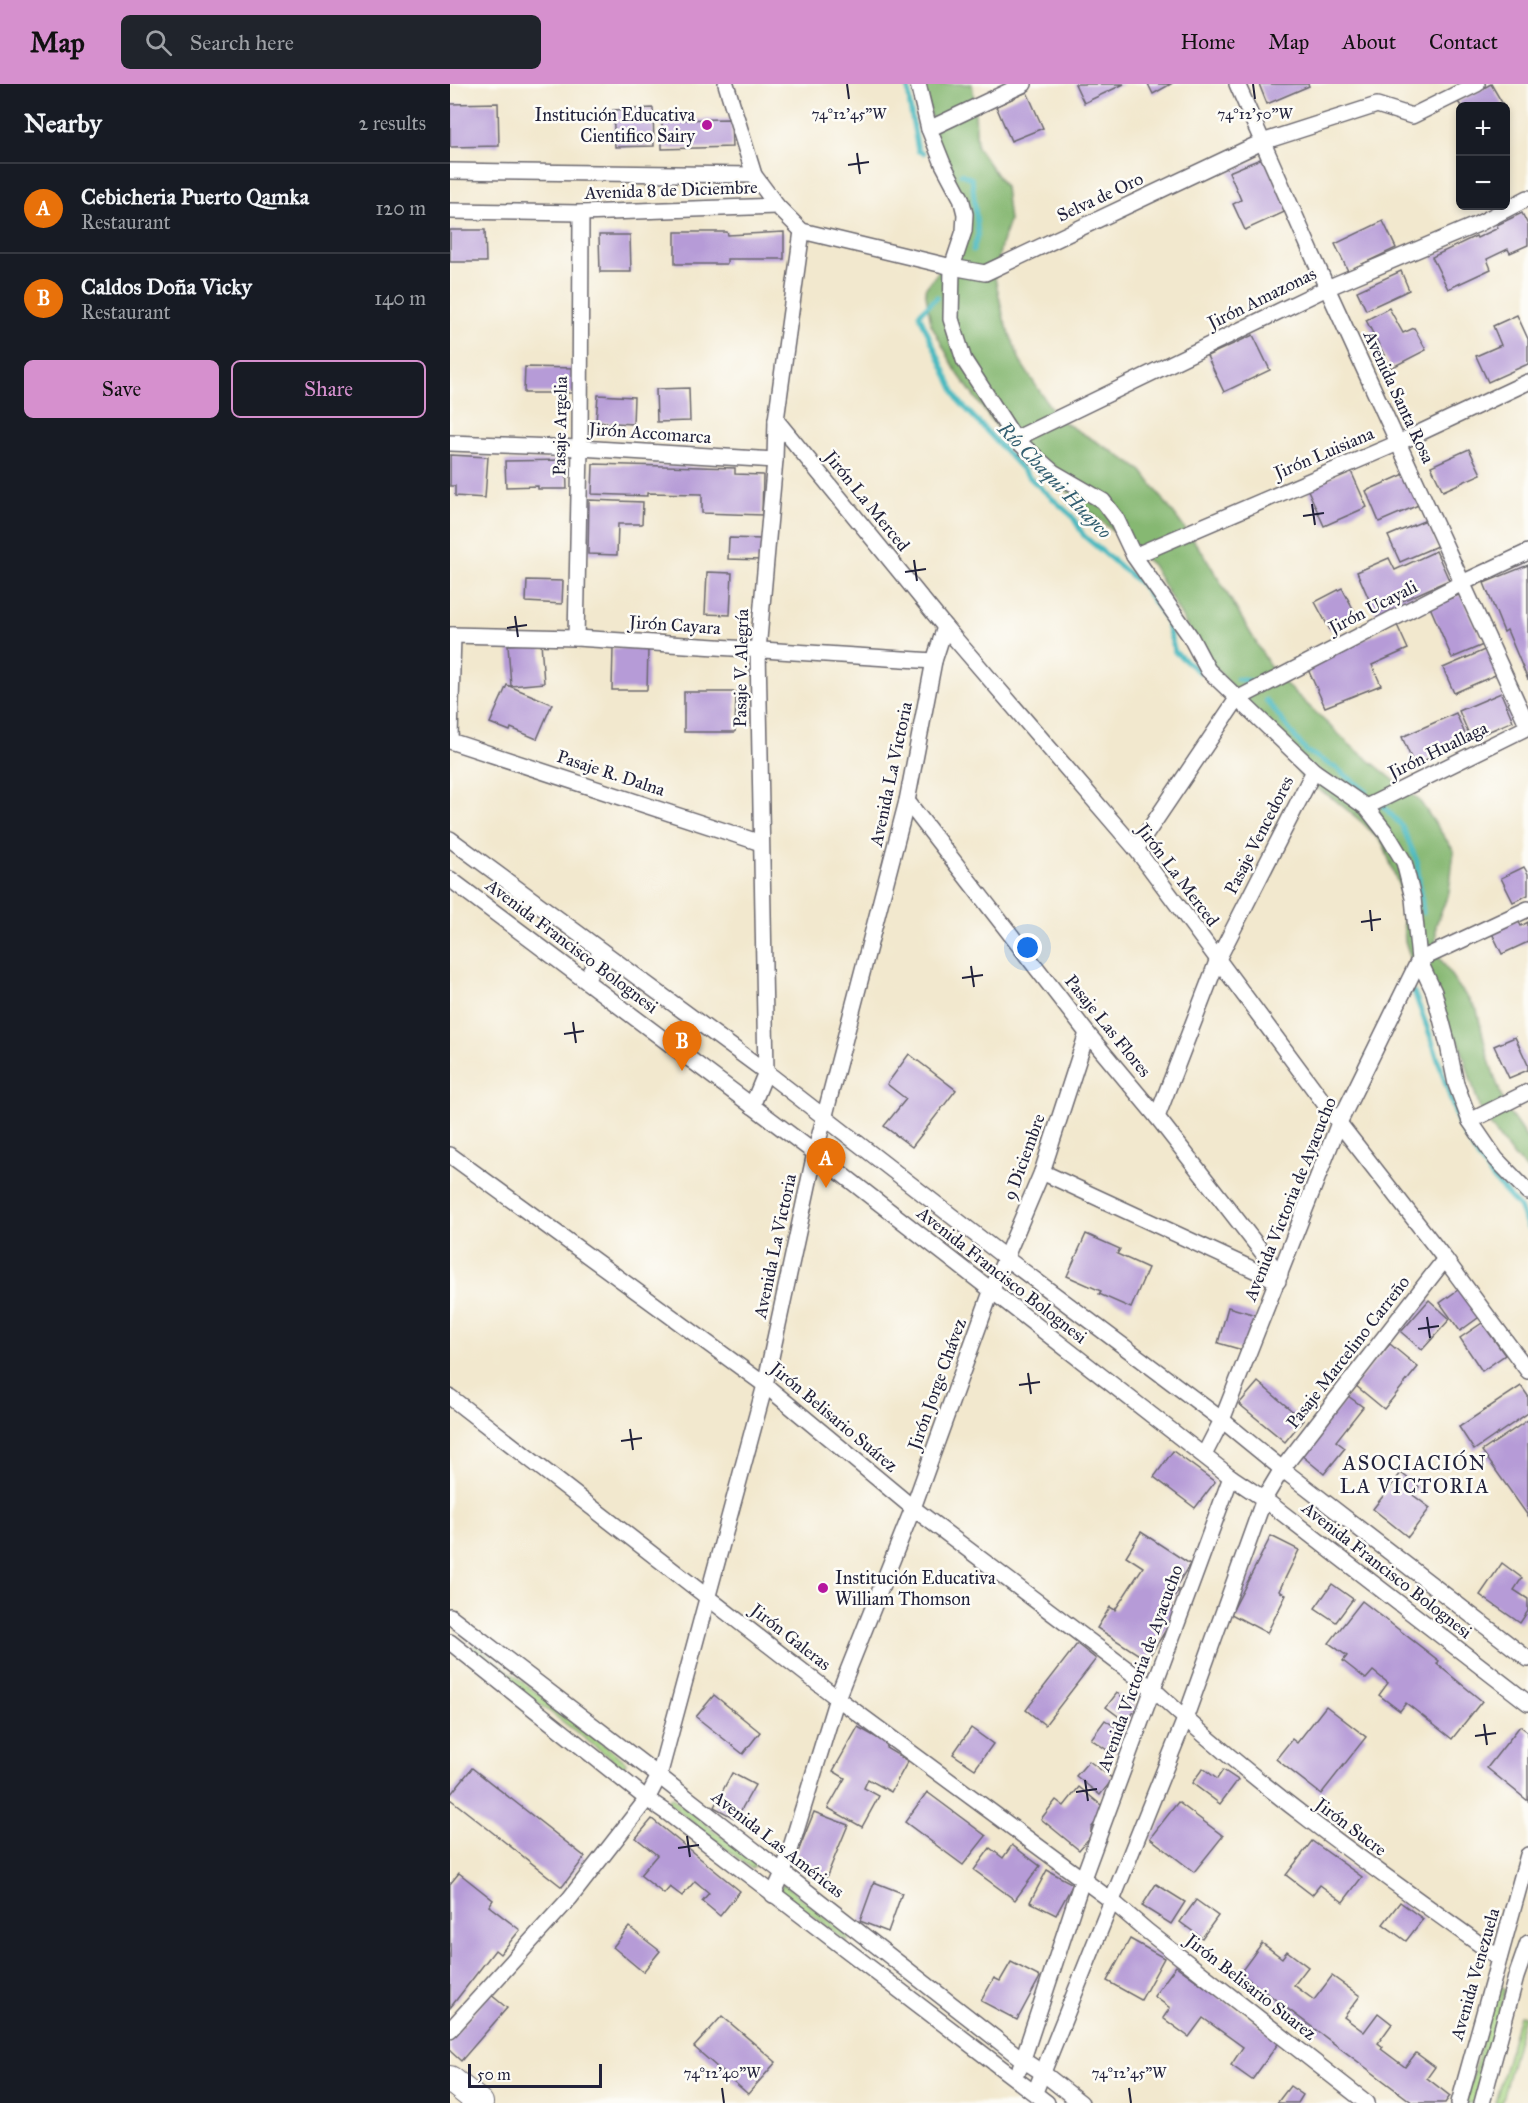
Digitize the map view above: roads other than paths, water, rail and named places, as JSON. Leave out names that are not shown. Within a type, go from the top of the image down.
[{"type":"highway","points":[[450,2079],[480,2103]]},
{"type":"street","points":[[726,84],[754,175],[777,206]]},
{"type":"street","points":[[918,84],[929,129],[943,164],[961,198],[965,214],[964,231],[952,267],[951,319],[964,360],[1015,438],[1053,472],[1103,501],[1116,518],[1134,556],[1190,636],[1208,670],[1314,771],[1366,807],[1387,834],[1404,862],[1413,898],[1419,960],[1434,992],[1456,1084],[1470,1121],[1496,1159],[1528,1192]]},
{"type":"street","points":[[929,129],[1024,84]]},
{"type":"street","name":"Avenida Santa Rosa","points":[[1237,84],[1327,288],[1528,726]]},
{"type":"street","name":"Selva de Oro","points":[[952,267],[985,273],[1262,142],[1377,105],[1412,116],[1477,84]]},
{"type":"street","name":"Avenida 8 de Diciembre","points":[[450,171],[754,175]]},
{"type":"street","name":"Jirón Amazonas","points":[[1015,438],[1327,288],[1478,224],[1528,198]]},
{"type":"street","name":"Avenida 8 de Diciembre","points":[[450,211],[581,213],[777,206],[802,231]]},
{"type":"street","name":"Pasaje Argelia","points":[[576,638],[581,213]]},
{"type":"street","points":[[802,231],[952,267]]},
{"type":"street","name":"Pasaje V. Alegría","points":[[752,1106],[766,1072],[758,650],[775,460],[776,420],[802,231]]},
{"type":"street","name":"Jirón Luisiana","points":[[1134,556],[1398,443],[1528,382]]},
{"type":"street","name":"Jirón La Merced","points":[[776,420],[945,627],[1136,849],[1339,1123],[1528,1371]]},
{"type":"street","name":"Jirón Accomarca","points":[[450,443],[775,460]]},
{"type":"street","name":"Jirón Ucayali","points":[[1237,699],[1462,583],[1528,552]]},
{"type":"street","name":"Avenida La Victoria","points":[[450,2030],[570,1898],[646,1799],[658,1776],[765,1385],[815,1153],[907,801],[934,661],[945,627]]},
{"type":"street","points":[[450,739],[451,635]]},
{"type":"street","name":"Jirón Cayara","points":[[451,635],[576,638],[934,661]]},
{"type":"street","points":[[1136,849],[1237,699]]},
{"type":"street","name":"Jirón Huallaga","points":[[1366,807],[1528,726]]},
{"type":"street","name":"Pasaje R. Dalna","points":[[450,739],[761,843]]},
{"type":"street","name":"Pasaje Vencedores","points":[[1157,1117],[1218,959],[1314,771]]},
{"type":"street","name":"Pasaje Las Flores","points":[[907,801],[1087,1033],[1157,1117],[1279,1278]]},
{"type":"street","name":"Avenida Francisco Bolognesi","points":[[450,839],[766,1072],[1007,1259],[1222,1420],[1528,1659]]},
{"type":"street","name":"Avenida Francisco Bolognesi","points":[[450,879],[815,1153],[991,1292],[1528,1703]]},
{"type":"street","points":[[1419,960],[1528,909]]},
{"type":"street","points":[[586,980],[601,951]]},
{"type":"street","name":"Avenida Victoria de Ayacucho","points":[[1203,1455],[1222,1420],[1339,1123],[1419,960]]},
{"type":"street","name":"9 Diciembre","points":[[991,1292],[1007,1259],[1042,1172],[1087,1033]]},
{"type":"street","points":[[1470,1121],[1528,1092]]},
{"type":"street","name":"Jirón Belisario Suárez","points":[[450,1155],[765,1385],[913,1508],[1153,1689],[1185,1719]]},
{"type":"street","points":[[1042,1172],[1279,1278]]},
{"type":"street","name":"Pasaje Marcelino Carreño","points":[[1264,1499],[1282,1469],[1444,1259]]},
{"type":"street","name":"Jirón Jorge Chávez","points":[[773,1895],[783,1873],[837,1698],[913,1508],[991,1292]]},
{"type":"street","name":"Jirón Galeras","points":[[450,1397],[837,1698],[1112,1901]]},
{"type":"street","name":"Avenida Victoria de Ayacucho","points":[[1015,2077],[1023,2060],[1082,1881],[1231,1477]]},
{"type":"street","points":[[1035,2092],[1185,1719],[1264,1499]]},
{"type":"street","name":"Avenida Las Américas","points":[[450,1616],[1081,2103]]},
{"type":"street","points":[[450,1642],[646,1799],[1047,2103]]},
{"type":"street","name":"Jirón Sucre","points":[[1185,1719],[1334,1840],[1522,1981]]},
{"type":"street","name":"Avenida Venezuela","points":[[1459,2103],[1528,1855]]},
{"type":"street","name":"Jirón Belisario Suarez","points":[[1112,1901],[1367,2103]]},
{"type":"street","points":[[1482,2103],[1522,1981],[1528,1943]]},
{"type":"waterway","name":"Río Chaqui Huayco","points":[[908,84],[918,151],[923,153]]},
{"type":"waterway","name":"Río Chaqui Huayco","points":[[961,174],[972,179],[978,234],[973,250]]},
{"type":"waterway","name":"Río Chaqui Huayco","points":[[937,297],[919,314],[958,400],[1033,481],[1072,516],[1084,536],[1142,585],[1165,618],[1175,652],[1199,672]]},
{"type":"waterway","name":"Río Chaqui Huayco","points":[[1237,679],[1250,681]]},
{"type":"waterway","name":"Río Chaqui Huayco","points":[[1266,700],[1306,751],[1336,768],[1366,791]]},
{"type":"waterway","name":"Río Chaqui Huayco","points":[[1382,805],[1402,826],[1417,861],[1423,913]]},
{"type":"waterway","name":"Río Chaqui Huayco","points":[[1414,992],[1459,1125],[1495,1181],[1519,1207],[1528,1228]]},
{"type":"place","name":"Institución Educativa Cientifico Sairy","points":[[707,125]]},
{"type":"place","name":"Caldos Doña Vicky","points":[[682,1071]]},
{"type":"place","name":"Cebicheria Puerto Qamka","points":[[826,1188]]},
{"type":"place","name":"Institución Educativa William Thomson","points":[[823,1588]]},
{"type":"district","name":"ASOCIACIÓN LA VICTORIA","points":[[1415,1474]]}]
